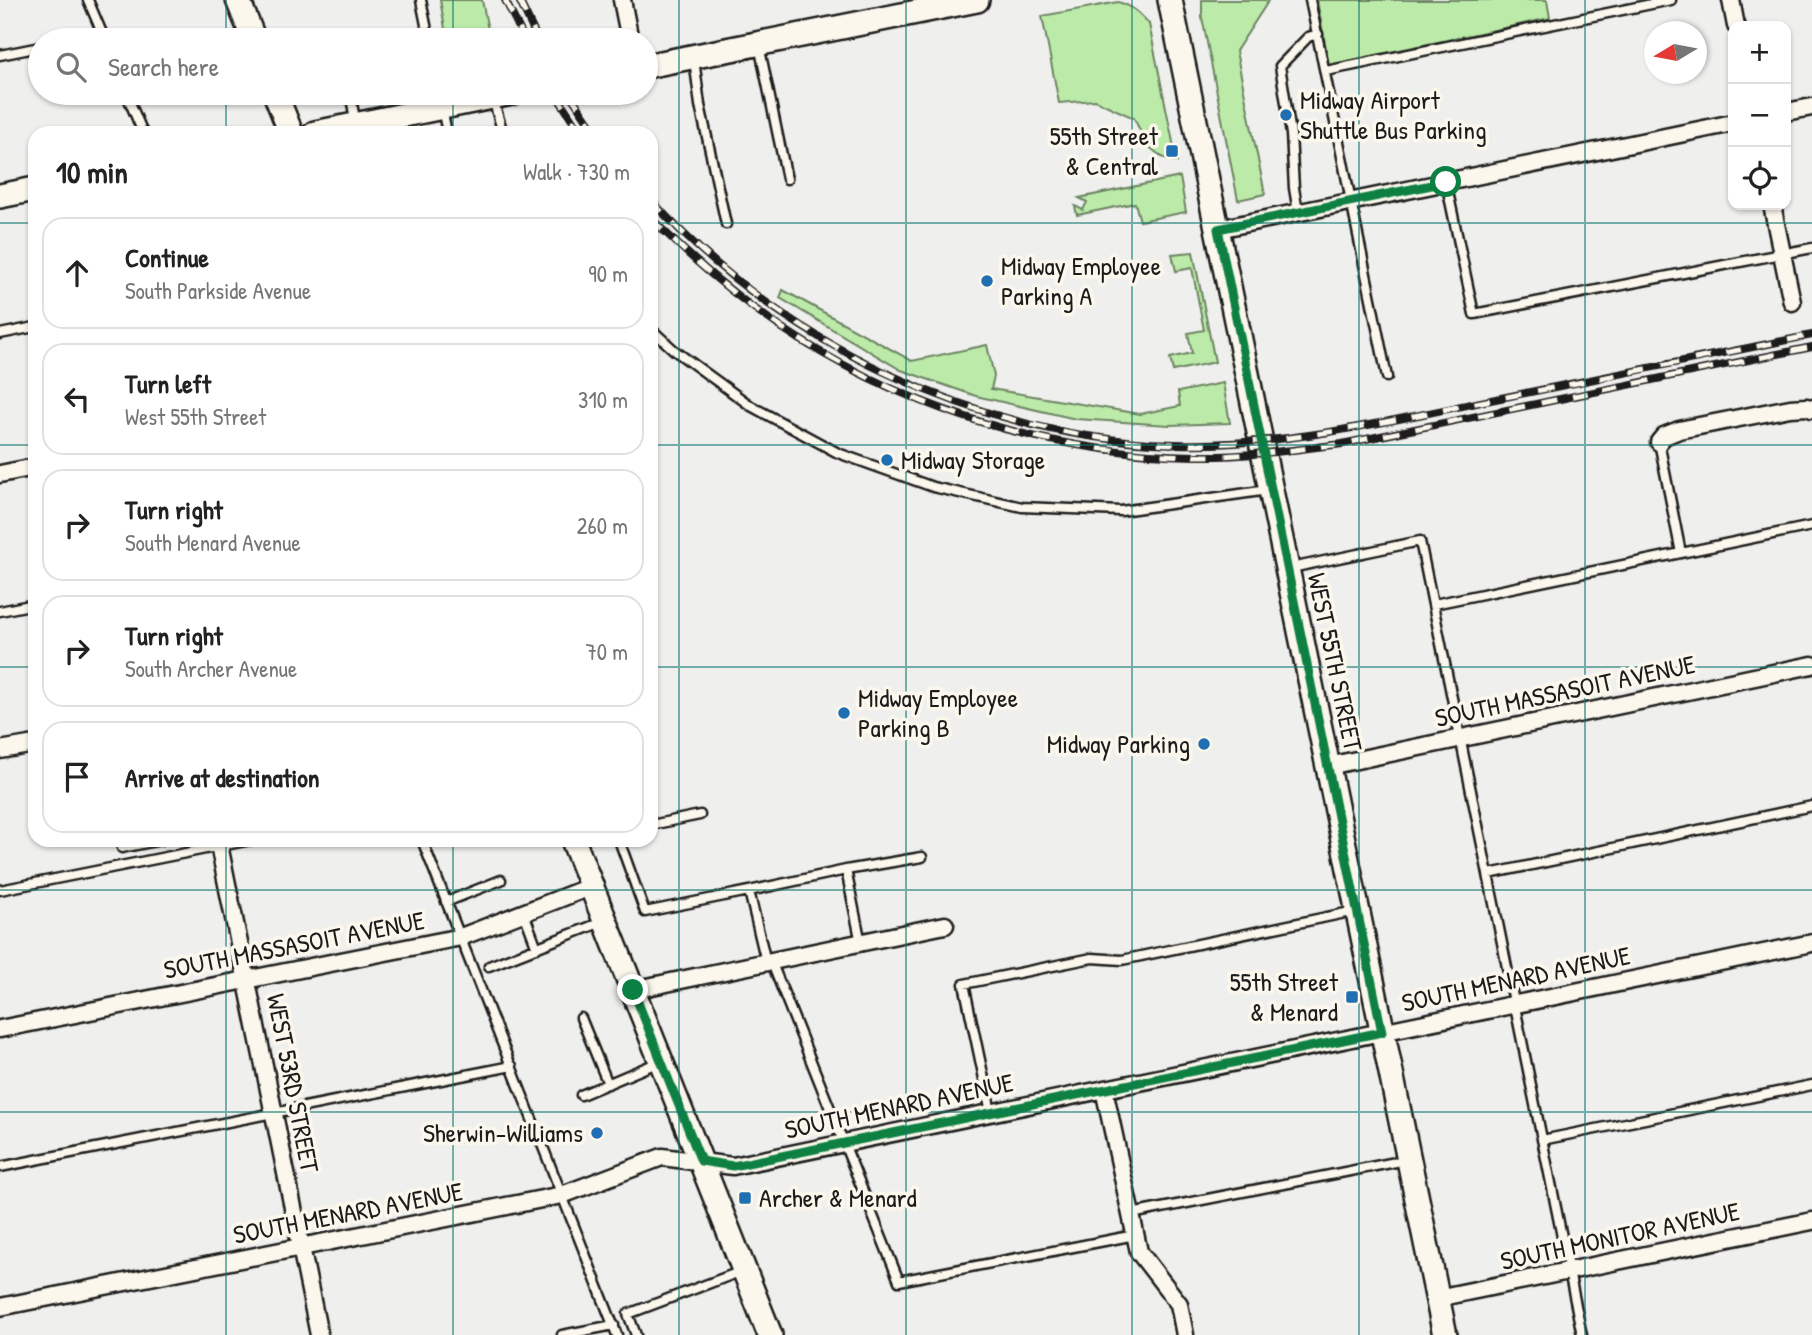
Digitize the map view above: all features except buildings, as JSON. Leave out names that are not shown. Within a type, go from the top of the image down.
[{"type":"main road","points":[[238,0],[249,28]]},
{"type":"main road","points":[[658,64],[977,0]]},
{"type":"main road","name":"WEST 55TH STREET","points":[[1170,0],[1445,1335]]},
{"type":"main road","points":[[280,105],[288,126]]},
{"type":"main road","points":[[366,126],[424,105]]},
{"type":"main road","points":[[0,196],[28,190]]},
{"type":"main road","points":[[578,847],[770,1335]]},
{"type":"street","points":[[622,0],[628,28]]},
{"type":"street","points":[[1731,0],[1735,21]]},
{"type":"street","points":[[1791,112],[1812,107]]},
{"type":"street","points":[[1218,229],[1728,124]]},
{"type":"street","points":[[1773,210],[1792,302]]},
{"type":"street","points":[[1660,442],[1664,436],[1679,430],[1790,408],[1812,409]]},
{"type":"street","points":[[0,474],[28,468]]},
{"type":"street","name":"SOUTH MASSASOIT AVENUE","points":[[1328,766],[1812,665]]},
{"type":"street","points":[[0,750],[28,745]]},
{"type":"street","name":"WEST 53RD STREET","points":[[220,847],[319,1335]]},
{"type":"street","name":"SOUTH MASSASOIT AVENUE","points":[[0,1029],[461,937],[592,886]]},
{"type":"street","points":[[633,990],[945,925]]},
{"type":"street","name":"SOUTH MENARD AVENUE","points":[[0,1307],[562,1195],[662,1157],[733,1166],[1812,943]]},
{"type":"street","points":[[1104,1089],[1139,1252],[1179,1304],[1185,1335]]},
{"type":"street","name":"SOUTH MONITOR AVENUE","points":[[1437,1298],[1812,1221]]},
{"type":"lane","points":[[88,0],[100,28]]},
{"type":"lane","points":[[421,0],[427,28]]},
{"type":"lane","points":[[1310,0],[1387,377]]},
{"type":"lane","points":[[1326,71],[1671,0]]},
{"type":"lane","points":[[1298,212],[1291,134],[1280,66],[1308,37],[1318,34]]},
{"type":"lane","points":[[759,43],[787,179]]},
{"type":"lane","points":[[0,55],[28,49]]},
{"type":"lane","points":[[694,56],[700,105],[726,224]]},
{"type":"lane","points":[[131,105],[140,126]]},
{"type":"lane","points":[[353,105],[357,126]]},
{"type":"lane","points":[[441,105],[446,126]]},
{"type":"lane","points":[[503,105],[503,126]]},
{"type":"lane","points":[[1446,182],[1474,314],[1812,248]]},
{"type":"lane","points":[[0,334],[28,328]]},
{"type":"lane","points":[[658,335],[751,406],[838,453],[933,487],[1022,507],[1121,511],[1271,489]]},
{"type":"lane","points":[[1660,442],[1681,553]]},
{"type":"lane","points":[[1434,604],[1812,526]]},
{"type":"lane","points":[[1287,569],[1420,541],[1582,1335]]},
{"type":"lane","points":[[0,611],[28,605]]},
{"type":"lane","points":[[1489,874],[1812,806]]},
{"type":"lane","points":[[658,823],[700,814]]},
{"type":"lane","points":[[0,890],[200,847]]},
{"type":"lane","points":[[425,847],[617,1335]]},
{"type":"lane","points":[[622,847],[645,912],[922,857]]},
{"type":"lane","points":[[846,870],[861,943]]},
{"type":"lane","points":[[446,902],[501,880]]},
{"type":"lane","points":[[749,891],[768,962],[899,1281],[1135,1235]]},
{"type":"lane","points":[[991,1112],[964,984],[1092,958],[1122,960],[1358,910]]},
{"type":"lane","points":[[524,913],[537,948]]},
{"type":"lane","points":[[489,966],[605,921]]},
{"type":"lane","points":[[581,1018],[608,1084]]},
{"type":"lane","points":[[581,1095],[661,1061]]},
{"type":"lane","points":[[0,1167],[512,1066]]},
{"type":"lane","points":[[1542,1140],[1812,1085]]},
{"type":"lane","points":[[1131,1214],[1409,1160]]},
{"type":"lane","points":[[636,1335],[628,1314],[745,1270]]},
{"type":"lane","points":[[562,1335],[614,1325]]},
{"type":"green space","points":[[440,0],[482,0],[488,28],[445,28]]},
{"type":"green space","points":[[1202,0],[1269,0],[1236,51],[1265,194],[1238,200],[1202,17]]},
{"type":"green space","points":[[1317,0],[1547,0],[1550,18],[1329,65]]},
{"type":"green space","points":[[1118,2],[1135,10],[1149,24],[1177,162],[1162,157],[1147,145],[1134,118],[1095,100],[1059,103],[1042,16]]},
{"type":"green space","points":[[1180,177],[1186,212],[1140,221],[1135,203],[1077,215],[1075,206],[1083,210],[1087,202],[1079,198]]},
{"type":"green space","points":[[1193,252],[1215,362],[1173,371],[1170,358],[1192,353],[1188,333],[1204,330],[1192,268],[1176,271],[1172,254]]},
{"type":"green space","points":[[783,290],[912,361],[987,345],[994,376],[991,389],[1140,414],[1180,406],[1178,392],[1223,383],[1230,423],[1169,425],[1076,419],[976,396],[901,370],[780,298]]},
{"type":"railway","points":[[505,0],[519,28]]},
{"type":"railway","points":[[519,0],[532,28]]},
{"type":"railway","points":[[563,105],[576,126]]},
{"type":"railway","points":[[577,105],[591,126]]},
{"type":"railway","points":[[658,207],[703,252],[760,298],[822,339],[888,374],[957,402],[1028,424],[1101,438],[1174,444],[1288,438],[1401,419],[1812,335]]},
{"type":"railway","points":[[658,225],[708,272],[769,319],[823,353],[881,383],[941,408],[1002,428],[1066,443],[1130,452],[1232,455],[1342,444],[1812,347]]},
{"type":"place","name":"Midway Airport Shuttle Bus Parking","points":[[1286,115]]},
{"type":"place","name":"55th Street & Central","points":[[1172,151]]},
{"type":"place","name":"Midway Employee Parking A","points":[[987,281]]},
{"type":"place","name":"Midway Storage","points":[[887,460]]},
{"type":"place","name":"Midway Employee Parking B","points":[[844,713]]},
{"type":"place","name":"Midway Parking","points":[[1204,744]]},
{"type":"place","name":"55th Street & Menard","points":[[1352,997]]},
{"type":"place","name":"Sherwin-Williams","points":[[597,1133]]},
{"type":"place","name":"Archer & Menard","points":[[745,1198]]},
{"type":"route","points":[[633,990],[701,1161],[733,1166],[1382,1032],[1218,229],[1446,182]]}]
